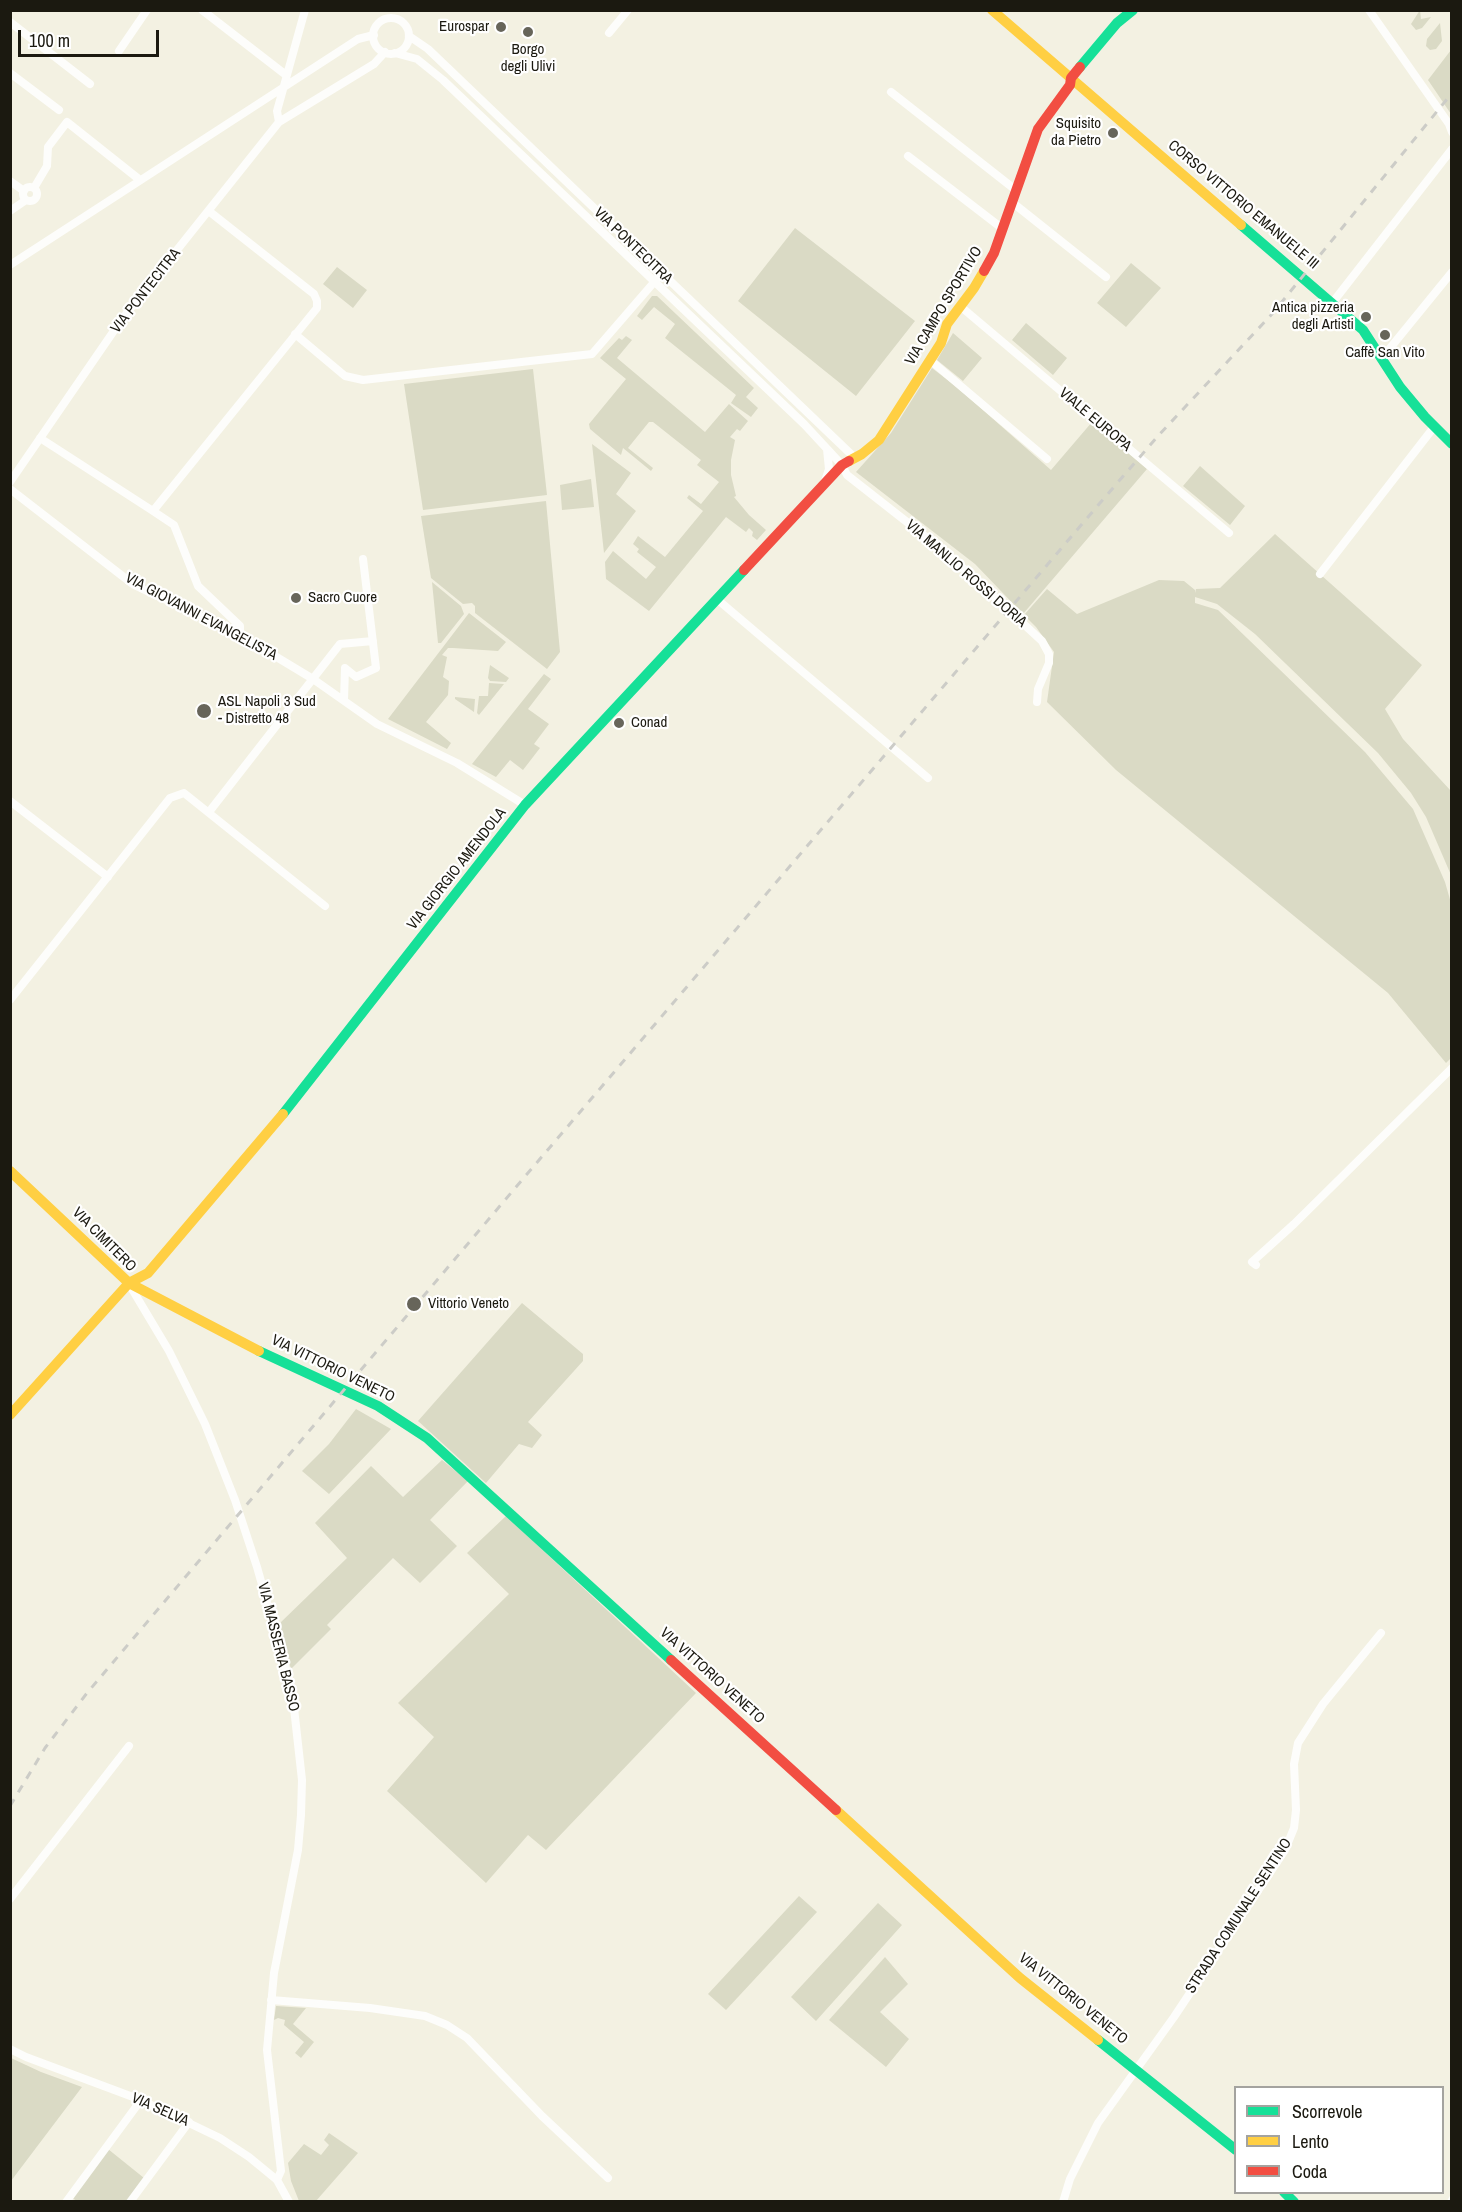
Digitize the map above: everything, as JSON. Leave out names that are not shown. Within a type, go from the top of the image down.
[{"type":"street","points":[[120,51],[147,10]]},
{"type":"street","points":[[202,10],[286,75]]},
{"type":"street","points":[[279,122],[277,111],[305,10]]},
{"type":"street","points":[[379,10],[385,19]]},
{"type":"street","points":[[395,16],[406,25],[409,36],[405,48],[395,53],[385,52],[375,42],[374,35],[377,26],[385,19],[404,10]]},
{"type":"street","points":[[609,33],[628,10]]},
{"type":"street","name":"CORSO VITTORIO EMANUELE III","points":[[992,10],[1363,330],[1400,387],[1434,427],[1452,444]]},
{"type":"street","name":"VIA CAMPO SPORTIVO","points":[[842,465],[879,440],[941,343],[944,328],[987,266],[1003,229],[1038,129],[1070,85],[1071,78],[1117,23],[1132,10]]},
{"type":"street","points":[[1368,10],[1449,124],[1452,132]]},
{"type":"street","points":[[10,22],[90,84]]},
{"type":"street","points":[[10,266],[358,39],[374,35]]},
{"type":"street","name":"VIA PONTECITRA","points":[[409,36],[428,49],[855,458]]},
{"type":"street","name":"VIA PONTECITRA","points":[[10,482],[122,319],[210,212],[279,122],[374,64],[385,52]]},
{"type":"street","name":"VIA PONTECITRA","points":[[395,53],[417,59],[443,80],[796,417],[842,465]]},
{"type":"street","points":[[10,73],[59,110]]},
{"type":"street","points":[[891,92],[1017,191]]},
{"type":"street","points":[[34,188],[47,166],[48,147],[67,122],[140,180]]},
{"type":"street","points":[[1332,302],[1452,149]]},
{"type":"street","points":[[908,156],[1003,229]]},
{"type":"street","points":[[10,181],[24,191]]},
{"type":"street","points":[[24,191],[30,187],[34,188]]},
{"type":"street","points":[[24,191],[23,195],[26,200],[33,202],[38,194],[34,188]]},
{"type":"street","points":[[10,211],[26,200]]},
{"type":"street","points":[[1013,202],[1106,277]]},
{"type":"street","points":[[153,511],[317,308],[314,294],[210,212]]},
{"type":"street","points":[[1382,358],[1452,272]]},
{"type":"street","points":[[295,334],[345,375],[363,380],[592,354],[662,273]]},
{"type":"street","name":"VIALE EUROPA","points":[[960,306],[1229,533]]},
{"type":"street","points":[[930,360],[1047,459]]},
{"type":"street","points":[[1320,574],[1434,427]]},
{"type":"street","points":[[40,438],[174,525],[198,586],[240,626],[240,635]]},
{"type":"street","points":[[824,485],[829,469],[826,448]]},
{"type":"street","name":"VIA GIORGIO AMENDOLA","points":[[129,1283],[148,1273],[278,1121],[525,805],[842,465]]},
{"type":"street","name":"VIA MANLIO ROSSI DORIA","points":[[842,465],[847,475],[950,555],[1047,647],[1048,663],[1038,689],[1037,702]]},
{"type":"street","name":"VIA GIOVANNI EVANGELISTA","points":[[10,489],[134,585],[240,635],[313,679],[377,724],[457,763],[525,805]]},
{"type":"street","points":[[344,700],[345,668],[356,676],[376,668],[363,559]]},
{"type":"street","points":[[718,600],[928,777]]},
{"type":"street","points":[[209,812],[340,644],[373,641]]},
{"type":"street","points":[[10,1000],[170,798],[184,793],[325,906]]},
{"type":"street","points":[[10,801],[108,877]]},
{"type":"street","points":[[1256,1265],[1252,1262],[1294,1224],[1452,1068]]},
{"type":"street","name":"VIA CIMITERO","points":[[10,1171],[129,1283],[10,1415]]},
{"type":"street","name":"VIA MASSERIA BASSO","points":[[129,1283],[169,1351],[205,1424],[257,1567],[292,1690],[302,1780],[302,1815],[298,1850],[274,1973],[267,2050],[281,2171],[277,2180]]},
{"type":"street","name":"VIA VITTORIO VENETO","points":[[129,1283],[242,1343],[378,1406],[427,1438],[1020,1978],[1234,2148]]},
{"type":"street","name":"STRADA COMUNALE SENTINO","points":[[1063,2202],[1070,2179],[1098,2123],[1285,1850],[1294,1828],[1296,1810],[1294,1764],[1298,1743],[1323,1704],[1381,1633]]},
{"type":"street","points":[[10,1899],[129,1746]]},
{"type":"street","points":[[271,2000],[381,2009],[425,2016],[447,2025],[467,2038],[542,2116],[608,2178]]},
{"type":"street","name":"VIA SELVA","points":[[10,2049],[141,2100],[189,2122],[249,2157],[277,2180],[289,2202]]},
{"type":"street","points":[[66,2202],[141,2100]]},
{"type":"street","points":[[130,2202],[189,2122]]},
{"type":"green space","points":[[1420,10],[1421,19],[1431,17],[1422,28],[1416,30],[1411,24]]},
{"type":"green space","points":[[1440,23],[1442,41],[1436,49],[1430,50],[1426,46],[1427,39]]},
{"type":"green space","points":[[1451,50],[1451,114],[1428,80]]},
{"type":"green space","points":[[795,228],[915,321],[856,396],[738,301]]},
{"type":"green space","points":[[1131,263],[1161,288],[1126,327],[1097,303]]},
{"type":"green space","points":[[337,267],[367,290],[353,308],[323,284]]},
{"type":"green space","points":[[652,296],[657,296],[754,388],[746,397],[758,408],[751,417],[731,403],[736,395],[665,338],[675,324],[654,307],[642,320],[637,316]]},
{"type":"green space","points":[[1026,323],[1067,358],[1053,375],[1012,340]]},
{"type":"green space","points":[[953,333],[982,358],[963,381],[937,360]]},
{"type":"green space","points":[[626,336],[632,340],[617,358],[705,432],[729,404],[748,421],[740,431],[737,429],[730,437],[735,440],[731,460],[731,475],[736,496],[734,497],[766,530],[757,540],[752,536],[753,532],[749,528],[746,532],[726,517],[649,611],[606,579],[605,562],[613,551],[646,579],[656,567],[637,552],[639,549],[633,544],[638,536],[665,557],[703,511],[687,498],[689,495],[701,504],[719,482],[697,465],[701,460],[653,422],[649,422],[628,448],[653,468],[651,471],[623,448],[621,455],[590,429],[589,424],[626,379],[600,358],[619,338],[622,340]]},
{"type":"green space","points":[[932,368],[1051,470],[1092,422],[1147,469],[1023,614],[975,564],[856,472],[891,433]]},
{"type":"green space","points":[[533,369],[547,495],[423,510],[404,384]]},
{"type":"green space","points":[[592,444],[631,473],[616,494],[636,511],[604,553]]},
{"type":"green space","points":[[1200,466],[1245,506],[1230,525],[1183,486]]},
{"type":"green space","points":[[591,479],[594,507],[562,510],[560,485]]},
{"type":"green space","points":[[546,501],[560,652],[547,669],[475,613],[475,606],[472,603],[463,604],[431,578],[421,516]]},
{"type":"green space","points":[[1275,534],[1422,665],[1385,709],[1403,739],[1451,791],[1451,875],[1426,817],[1411,793],[1378,753],[1255,634],[1217,604],[1195,597],[1195,603],[1218,610],[1365,752],[1413,809],[1445,882],[1451,903],[1452,1057],[1446,1063],[1388,993],[1116,770],[1047,702],[1054,652],[1024,615],[1047,589],[1077,614],[1159,580],[1184,581],[1195,590],[1195,593],[1196,589],[1220,588]]},
{"type":"green space","points":[[432,582],[461,606],[464,614],[441,643],[438,643]]},
{"type":"green space","points":[[469,613],[506,642],[498,651],[448,648],[442,655],[447,657],[443,677],[449,681],[448,695],[426,722],[451,743],[447,749],[388,719]]},
{"type":"green space","points":[[490,665],[509,678],[506,682],[490,681],[488,678]]},
{"type":"green space","points":[[544,674],[551,679],[528,709],[549,724],[534,744],[540,748],[523,770],[510,760],[496,777],[472,764]]},
{"type":"green space","points":[[489,683],[504,684],[479,715],[477,713],[479,696],[488,696]]},
{"type":"green space","points":[[455,697],[475,699],[474,712],[455,699]]},
{"type":"green space","points":[[522,1303],[583,1354],[583,1361],[528,1422],[542,1435],[532,1448],[519,1444],[486,1483],[418,1421]]},
{"type":"green space","points":[[356,1409],[391,1429],[329,1494],[302,1471],[329,1444]]},
{"type":"green space","points":[[442,1460],[468,1481],[430,1520],[457,1546],[420,1583],[393,1558],[327,1625],[331,1629],[291,1669],[279,1624],[347,1558],[315,1523],[371,1466],[403,1497]]},
{"type":"green space","points":[[506,1516],[696,1693],[546,1850],[528,1835],[486,1883],[387,1791],[434,1737],[398,1703],[509,1594],[467,1553]]},
{"type":"green space","points":[[799,1896],[817,1912],[726,2010],[708,1994]]},
{"type":"green space","points":[[878,1903],[902,1925],[816,2021],[791,1997]]},
{"type":"green space","points":[[885,1957],[908,1984],[880,2012],[909,2039],[886,2067],[829,2020]]},
{"type":"green space","points":[[276,2006],[306,2008],[293,2024],[314,2042],[301,2058],[295,2053],[304,2042],[284,2025],[285,2020],[278,2018],[274,2020]]},
{"type":"green space","points":[[11,2058],[82,2087],[11,2181]]},
{"type":"green space","points":[[329,2133],[358,2153],[316,2201],[299,2201],[291,2181],[288,2163],[304,2144],[321,2155],[329,2145],[324,2140]]},
{"type":"green space","points":[[108,2149],[144,2178],[127,2201],[77,2201],[72,2198]]},
{"type":"railway","points":[[10,1806],[45,1748],[87,1693],[1106,496],[1158,436],[1272,314],[1452,93]]},
{"type":"traffic: fast","points":[[1080,67],[1117,23],[1133,10]]},
{"type":"traffic: fast","points":[[1241,225],[1363,330],[1400,387],[1452,444]]},
{"type":"traffic: fast","points":[[283,1114],[525,805],[744,570]]},
{"type":"traffic: fast","points":[[259,1351],[378,1406],[427,1438],[671,1660]]},
{"type":"traffic: fast","points":[[1098,2040],[1234,2148]]},
{"type":"traffic: fast","points":[[1286,2194],[1294,2202]]},
{"type":"traffic: slow","points":[[992,10],[1241,225]]},
{"type":"traffic: slow","points":[[849,461],[879,440],[941,343],[947,324],[984,271]]},
{"type":"traffic: slow","points":[[10,1415],[129,1283],[148,1273],[283,1114]]},
{"type":"traffic: slow","points":[[10,1171],[129,1283],[259,1351]]},
{"type":"traffic: slow","points":[[836,1810],[1020,1978],[1098,2040]]},
{"type":"traffic: jam","points":[[984,271],[994,253],[1038,129],[1070,85],[1071,78],[1080,67]]},
{"type":"traffic: jam","points":[[744,570],[842,465],[849,461]]},
{"type":"traffic: jam","points":[[671,1660],[836,1810]]},
{"type":"place","name":"Eurospar","points":[[501,27]]},
{"type":"place","name":"Borgo degli Ulivi","points":[[528,32]]},
{"type":"place","name":"Squisito da Pietro","points":[[1113,133]]},
{"type":"place","name":"Antica pizzeria degli Artisti","points":[[1366,317]]},
{"type":"place","name":"Caffè San Vito","points":[[1385,335]]},
{"type":"place","name":"Sacro Cuore","points":[[296,598]]},
{"type":"place","name":"ASL Napoli 3 Sud - Distretto 48","points":[[204,711]]},
{"type":"place","name":"Conad","points":[[619,723]]},
{"type":"place","name":"Vittorio Veneto","points":[[414,1304]]}]
